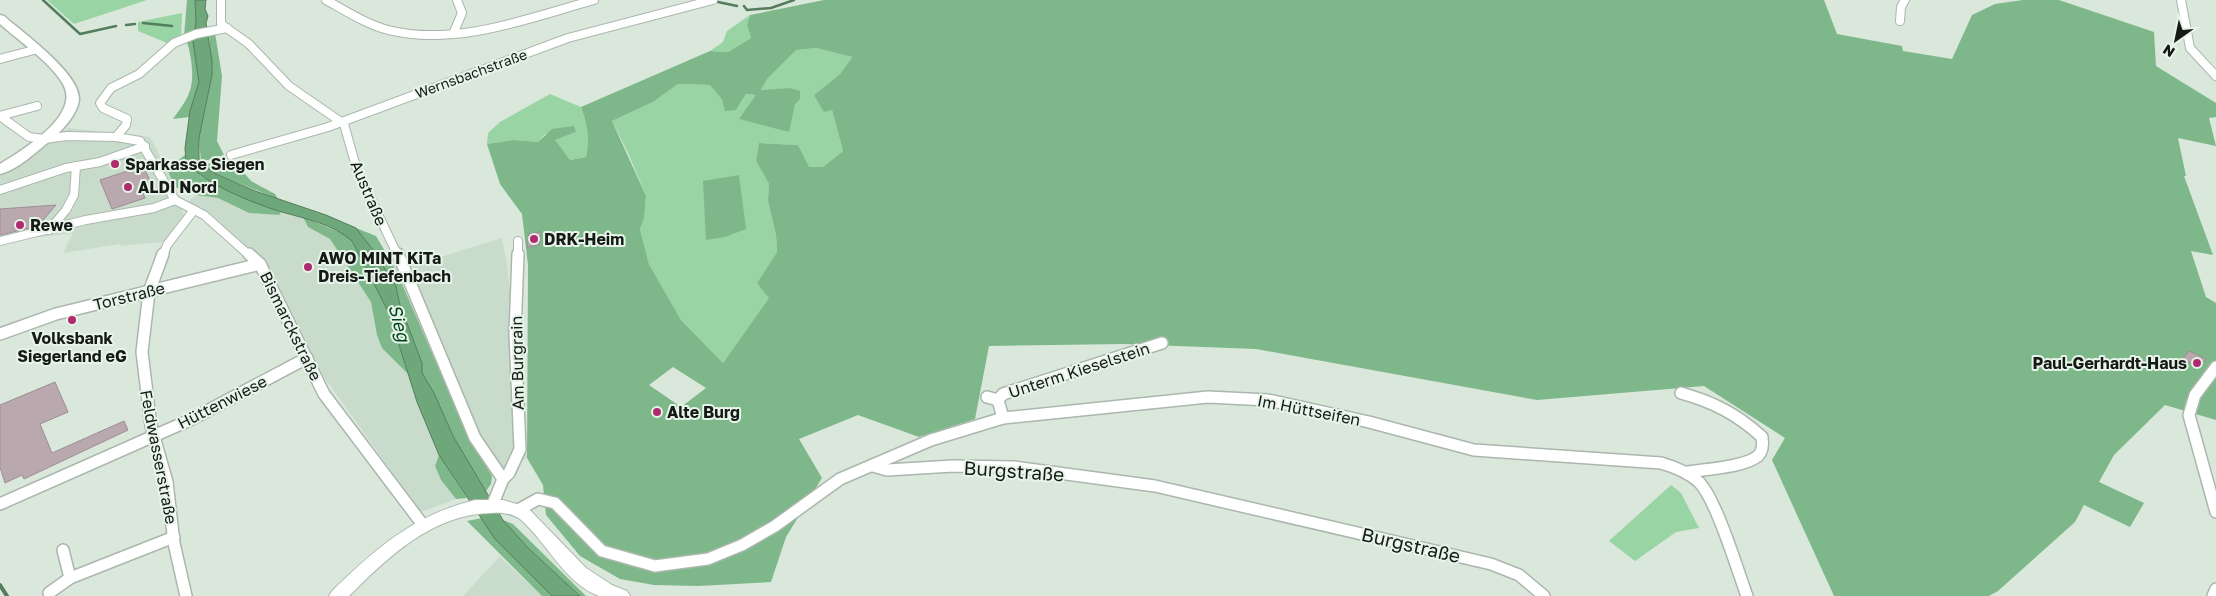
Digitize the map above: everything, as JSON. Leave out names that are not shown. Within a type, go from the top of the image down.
[{"type":"main road","points":[[0,18],[60,73],[72,88],[72,97],[67,112],[44,139],[0,170]]},
{"type":"street","points":[[221,0],[221,24],[249,44],[289,86],[340,122]]},
{"type":"street","points":[[453,34],[463,15],[457,0]]},
{"type":"street","points":[[331,1],[386,30],[399,33],[453,34],[490,28],[594,0]]},
{"type":"street","name":"Wernsbachstraße","points":[[231,154],[266,146],[340,122],[568,38],[712,0]]},
{"type":"street","points":[[1900,22],[1901,6],[1904,0]]},
{"type":"street","points":[[2181,0],[2190,48],[2216,76]]},
{"type":"street","points":[[116,137],[126,125],[127,119],[103,108],[100,103],[101,97],[117,85],[140,73],[172,44],[227,28]]},
{"type":"street","points":[[0,59],[34,50]]},
{"type":"street","points":[[0,116],[37,106]]},
{"type":"street","points":[[0,116],[29,136],[56,144],[116,137],[140,141],[145,146],[175,200],[158,207],[85,220],[48,231],[0,241]]},
{"type":"street","name":"Austraße","points":[[340,122],[344,124],[357,170],[406,271],[475,438],[503,480]]},
{"type":"street","points":[[0,190],[76,166],[100,162],[145,146]]},
{"type":"street","points":[[48,231],[76,192],[78,182],[74,170],[76,166]]},
{"type":"street","name":"Bismarckstraße","points":[[175,200],[204,215],[260,264],[324,394],[423,525]]},
{"type":"street","name":"Feldwasserstraße","points":[[186,596],[174,537],[167,482],[149,418],[142,352],[149,292],[167,245],[194,210]]},
{"type":"street","name":"Am Burgrain","points":[[503,480],[509,473],[520,449],[515,334],[518,241]]},
{"type":"street","name":"Torstraße","points":[[0,334],[56,314],[260,264]]},
{"type":"street","name":"Unterm Kieselstein","points":[[1003,418],[993,399],[1003,394],[1162,343]]},
{"type":"street","name":"Hüttenwiese","points":[[0,504],[154,434],[190,420],[307,358]]},
{"type":"street","points":[[2216,367],[2192,398],[2189,415],[2216,512]]},
{"type":"street","name":"Im Hüttseifen","points":[[1681,393],[1717,403],[1740,416],[1762,437],[1763,445],[1759,455],[1746,462],[1688,472]]},
{"type":"street","name":"Im Hüttseifen","points":[[873,466],[931,440],[1003,418],[1208,397],[1268,400],[1369,422],[1474,450],[1661,463],[1688,472],[1702,484],[1709,496],[1747,596]]},
{"type":"street","points":[[514,509],[538,499],[555,503],[602,550],[655,566],[708,558],[742,545],[776,526],[829,485],[873,466]]},
{"type":"street","name":"Burgstraße","points":[[873,466],[887,470],[953,466],[1014,468],[1155,486],[1491,564],[1519,575],[1544,596]]},
{"type":"street","points":[[496,499],[503,480]]},
{"type":"street","points":[[338,596],[376,561],[423,525],[460,510],[496,499],[525,514],[583,576],[595,585],[621,596]]},
{"type":"street","name":"Feldwasserstraße","points":[[49,593],[70,578],[174,537]]},
{"type":"street","points":[[63,550],[70,578]]},
{"type":"street","points":[[2213,596],[2216,589]]},
{"type":"shaded area","points":[[47,0],[147,0],[74,24]]},
{"type":"shaded area","points":[[187,0],[195,0],[196,21],[194,33],[184,36]]},
{"type":"shaded area","points":[[824,0],[1824,0],[1837,34],[1902,46],[1903,51],[1952,59],[1972,15],[1995,4],[2023,0],[2059,0],[2154,32],[2156,66],[2216,103],[2216,117],[2209,118],[2216,146],[2178,138],[2186,176],[2184,176],[2213,255],[2191,251],[2206,297],[2216,303],[2216,420],[2165,405],[2114,455],[2099,482],[2144,503],[2130,527],[2084,505],[2075,522],[1998,591],[1989,596],[1834,596],[1772,460],[1785,438],[1704,386],[1537,400],[1256,349],[1124,344],[989,346],[975,419],[919,437],[858,415],[799,439],[822,478],[786,537],[771,582],[698,586],[654,585],[620,579],[580,556],[546,515],[543,485],[527,458],[528,265],[522,214],[500,184],[487,144],[514,140],[538,142],[552,129],[574,126],[576,132],[555,140],[570,160],[586,157],[587,131],[581,107],[710,51],[728,52],[751,38],[747,25],[750,15]],"holes":[[[816,48],[852,57],[840,74],[814,95],[824,112],[832,110],[843,151],[823,167],[809,167],[798,145],[759,143],[756,161],[769,184],[768,201],[776,235],[777,252],[757,283],[769,298],[723,363],[681,320],[649,264],[640,229],[644,219],[646,196],[612,121],[653,102],[678,84],[710,85],[722,99],[725,111],[736,110],[746,94],[756,95],[739,119],[789,132],[795,104],[800,99],[800,91],[790,88],[761,90],[767,79],[796,50]],[[673,367],[706,388],[681,407],[649,385]]]},
{"type":"shaded area","points":[[182,13],[181,40],[172,45],[138,31],[138,22]]},
{"type":"shaded area","points":[[750,15],[747,25],[751,38],[728,52],[710,51],[723,42],[727,31]]},
{"type":"shaded area","points":[[215,33],[222,76],[217,141],[224,155],[201,162],[199,138],[212,75],[209,34]]},
{"type":"shaded area","points":[[193,39],[199,83],[190,117],[173,119],[190,92],[192,70],[189,48],[186,41]]},
{"type":"shaded area","points":[[816,48],[852,57],[840,74],[814,95],[832,110],[843,151],[823,167],[808,167],[798,145],[759,143],[756,161],[769,184],[768,201],[776,235],[777,252],[757,283],[770,297],[723,363],[681,320],[649,264],[640,229],[644,219],[646,196],[612,121],[653,102],[678,84],[711,85],[736,110],[746,94],[757,95],[740,119],[762,124],[790,88],[761,91],[766,79],[795,50]]},
{"type":"shaded area","points":[[550,94],[581,107],[587,131],[586,157],[570,160],[554,140],[576,132],[545,134],[538,142],[514,140],[487,144],[488,133],[500,122]]},
{"type":"shaded area","points":[[68,128],[150,137],[172,178],[184,215],[164,242],[120,246],[120,244],[63,253],[73,233],[0,242],[0,175]]},
{"type":"shaded area","points":[[185,155],[186,163],[202,177],[281,212],[279,215],[249,213],[218,198],[196,195],[175,187],[167,169]]},
{"type":"shaded area","points":[[224,160],[238,166],[251,181],[275,194],[278,199],[216,174],[203,165]]},
{"type":"shaded area","points":[[739,175],[746,229],[725,237],[706,240],[703,181]]},
{"type":"shaded area","points":[[196,195],[218,198],[249,213],[278,215],[281,212],[303,217],[308,227],[330,239],[371,302],[382,348],[408,374],[439,455],[435,466],[441,480],[456,499],[421,512],[318,369],[302,333],[251,251],[210,213],[188,202]]},
{"type":"shaded area","points":[[303,217],[344,234],[352,241],[389,313],[408,374],[382,348],[377,335],[371,302],[330,239],[308,227]]},
{"type":"shaded area","points":[[356,228],[376,236],[396,270],[470,441],[492,476],[491,484],[486,491],[453,436],[434,393],[422,373],[422,363],[400,305],[396,286],[373,250]]},
{"type":"shaded area","points":[[502,238],[507,264],[527,458],[492,476],[411,266]]},
{"type":"shaded area","points":[[439,455],[467,498],[456,499],[441,480],[435,466]]},
{"type":"shaded area","points":[[1671,485],[1681,493],[1699,528],[1676,532],[1635,561],[1609,541]]},
{"type":"shaded area","points":[[482,518],[495,539],[552,596],[542,596],[467,521]]},
{"type":"shaded area","points":[[503,520],[513,524],[586,596],[580,596],[528,548]]},
{"type":"shaded area","points":[[500,556],[514,570],[542,596],[463,596]]},
{"type":"water","name":"Sieg","points":[[195,0],[206,0],[205,9],[208,16],[206,23],[212,61],[212,75],[199,138],[199,158],[203,165],[216,174],[255,191],[326,215],[356,228],[373,250],[396,286],[400,305],[422,363],[422,373],[434,393],[453,436],[503,520],[528,548],[580,596],[552,596],[495,539],[439,455],[417,402],[389,313],[352,241],[328,226],[270,208],[218,186],[186,163],[185,148],[190,111],[199,82],[193,42],[196,21]]},
{"type":"building","name":"ALDI Nord","points":[[143,166],[154,189],[143,193],[145,198],[112,209],[100,180]]},
{"type":"building","name":"Rewe","points":[[56,205],[38,226],[0,235],[0,209]]},
{"type":"building","name":"DRK-Heim","points":[[541,232],[539,245],[527,247],[529,234]]},
{"type":"building","name":"Paul-Gerhardt-Haus","points":[[2189,351],[2206,359],[2199,367],[2183,359]]},
{"type":"building","points":[[55,382],[68,412],[40,424],[52,453],[124,421],[128,430],[24,479],[22,475],[5,483],[0,467],[0,405]]},
{"type":"waterway","points":[[43,0],[80,34],[116,26]]},
{"type":"waterway","points":[[744,6],[747,10],[771,8],[794,0]]},
{"type":"waterway","points":[[718,2],[737,6]]},
{"type":"waterway","points":[[143,23],[172,26]]},
{"type":"waterway","points":[[126,25],[135,24]]},
{"type":"waterway","points":[[0,585],[7,596]]},
{"type":"place","name":"Sparkasse Siegen","points":[[115,164]]},
{"type":"place","name":"ALDI Nord","points":[[128,187]]},
{"type":"place","name":"Rewe","points":[[20,225]]},
{"type":"place","name":"DRK-Heim","points":[[534,239]]},
{"type":"place","name":"AWO MINT KiTa Dreis-Tiefenbach","points":[[308,267]]},
{"type":"place","name":"Volksbank Siegerland eG","points":[[72,320]]},
{"type":"place","name":"Paul-Gerhardt-Haus","points":[[2197,363]]},
{"type":"place","name":"Alte Burg","points":[[657,412]]}]
